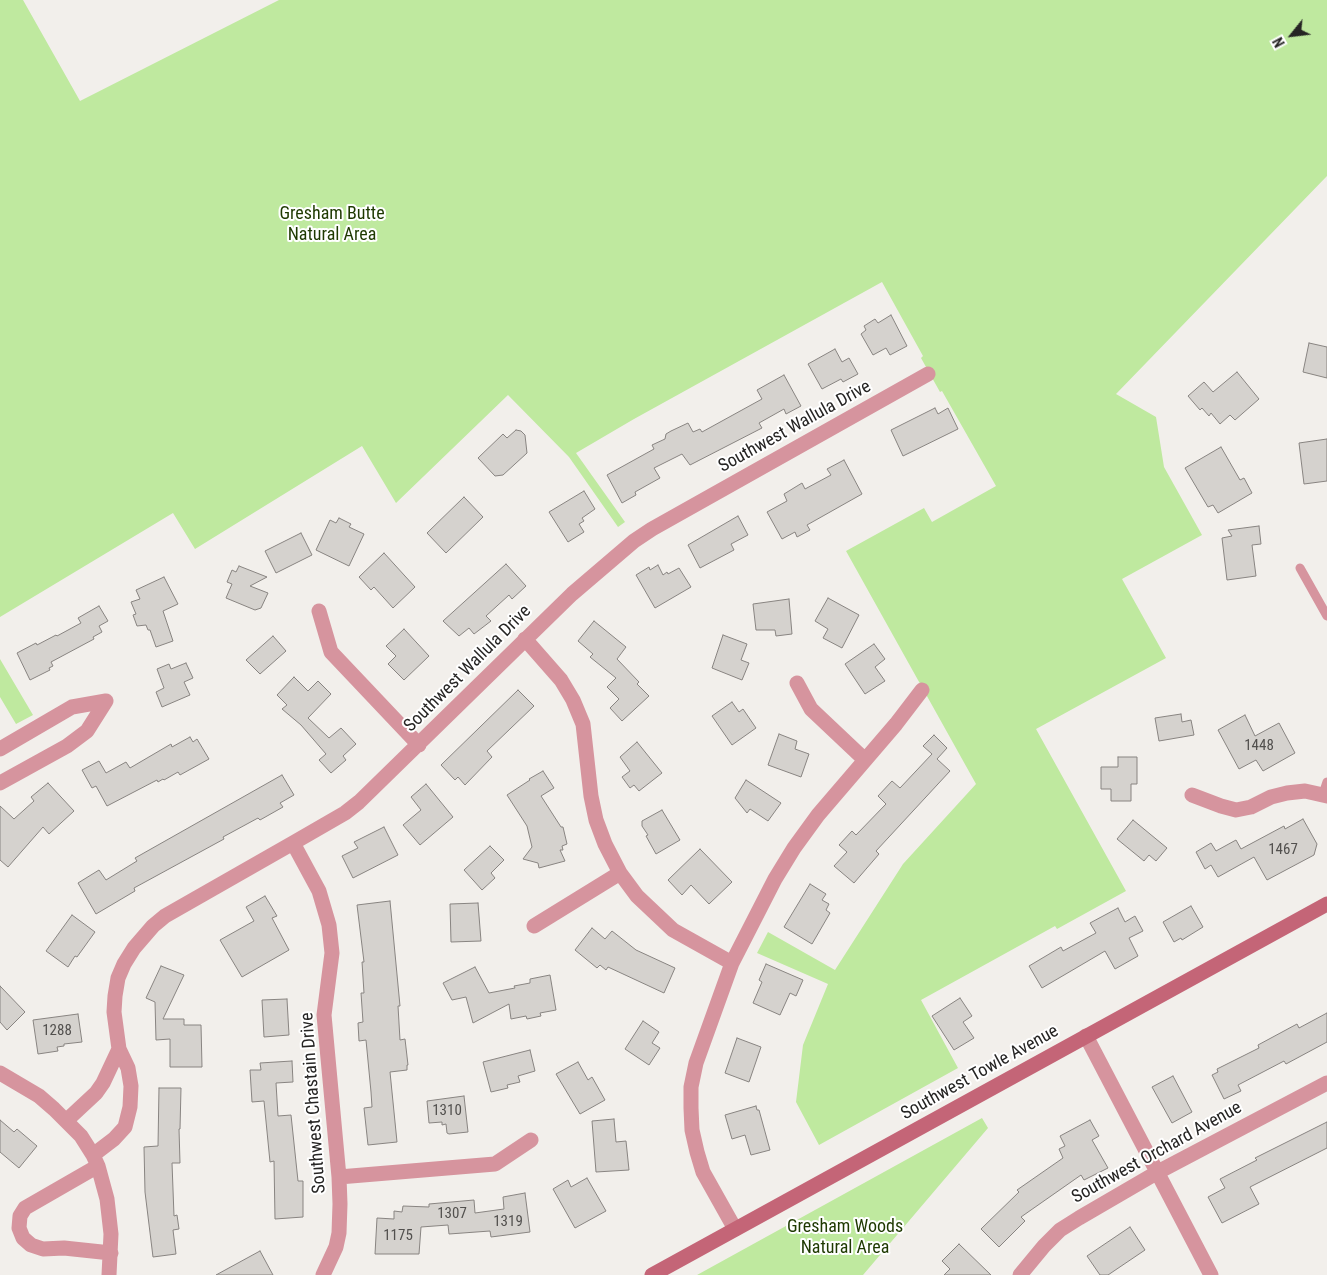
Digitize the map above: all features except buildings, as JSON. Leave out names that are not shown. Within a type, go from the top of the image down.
[{"type":"main road","name":"Southwest Towle Avenue","points":[[652,1275],[1327,904]]},
{"type":"street","name":"Southwest Wallula Drive","points":[[111,1253],[64,1248],[43,1249],[31,1245],[23,1238],[20,1228],[20,1216],[25,1208],[95,1160],[124,1127],[130,1107],[131,1086],[128,1068],[119,1049],[114,1012],[118,978],[124,964],[145,935],[165,916],[293,843],[359,802],[525,639],[605,565],[634,541],[652,529],[928,374]]},
{"type":"street","points":[[319,611],[331,652],[419,745]]},
{"type":"street","points":[[525,639],[561,680],[580,716],[587,747],[591,796],[596,820],[605,844],[620,873],[637,896],[673,930],[732,963]]},
{"type":"street","points":[[797,683],[811,708],[865,760]]},
{"type":"street","points":[[735,1229],[704,1172],[697,1152],[692,1130],[691,1108],[691,1087],[696,1063],[732,963],[775,879],[794,848],[818,815],[896,724],[922,690]]},
{"type":"street","points":[[0,749],[72,707],[106,702],[87,731],[67,746],[0,783]]},
{"type":"street","points":[[1192,795],[1236,810],[1251,807],[1271,797],[1286,793],[1326,791]]},
{"type":"street","name":"Southwest Chastain Drive","points":[[293,843],[319,890],[329,924],[332,953],[324,1015],[339,1177],[339,1233],[334,1252],[323,1275]]},
{"type":"street","points":[[534,926],[620,873]]},
{"type":"street","points":[[1086,1036],[1212,1275]]},
{"type":"street","points":[[67,1120],[96,1093],[103,1083],[119,1049]]},
{"type":"street","points":[[0,1073],[39,1096],[67,1120],[81,1136],[95,1160],[107,1199],[111,1253],[109,1275]]},
{"type":"street","name":"Southwest Orchard Avenue","points":[[1020,1275],[1060,1230],[1079,1218],[1158,1172],[1327,1083]]},
{"type":"street","points":[[339,1177],[495,1164],[531,1140]]},
{"type":"lane","points":[[1300,568],[1327,616]]},
{"type":"green space","name":"Gresham Butte Natural Area","points":[[0,0],[23,0],[80,101],[279,0],[1327,0],[1327,176],[1116,394],[1156,417],[1164,467],[1202,535],[1122,579],[1166,658],[1036,729],[1126,891],[1057,929],[1055,926],[921,1000],[958,1068],[819,1145],[796,1102],[803,1045],[828,984],[757,953],[768,932],[835,970],[903,864],[976,784],[846,551],[924,508],[932,522],[996,486],[921,358],[923,356],[882,282],[576,453],[625,522],[618,527],[569,457],[508,395],[396,503],[362,446],[195,549],[173,513],[0,617]]},
{"type":"green space","points":[[0,659],[33,715],[16,724],[0,697]]},
{"type":"green space","name":"Gresham Woods Natural Area","points":[[982,1118],[988,1128],[863,1275],[697,1275]]}]
